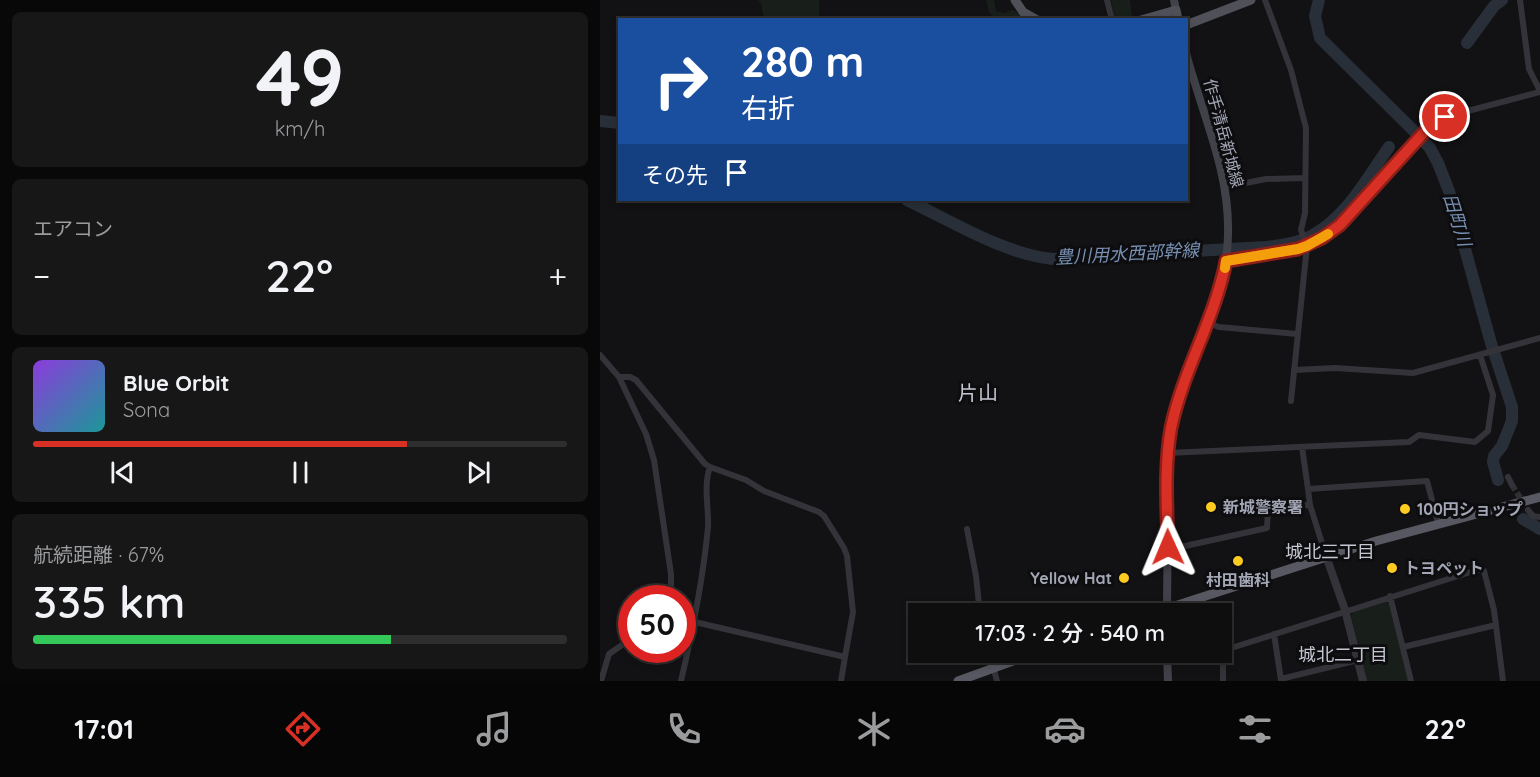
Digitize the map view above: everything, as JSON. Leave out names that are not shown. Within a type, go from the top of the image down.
[{"type":"highway","points":[[1188,603],[1326,556],[1438,523],[1540,497]]},
{"type":"highway","points":[[958,681],[1008,663]]},
{"type":"main road","points":[[1015,0],[1023,12],[1034,18]]},
{"type":"main road","points":[[1156,18],[1177,15],[1174,0]]},
{"type":"main road","points":[[1188,24],[1251,0]]},
{"type":"main road","name":"作手清岳新城線","points":[[1167,603],[1167,453],[1181,395],[1217,300],[1227,259],[1228,241],[1225,187],[1215,145],[1188,59]]},
{"type":"main road","points":[[1167,663],[1168,681]]},
{"type":"street","points":[[1107,0],[1112,18]]},
{"type":"street","points":[[1265,0],[1295,81],[1306,128],[1305,213],[1301,232],[1307,245],[1292,401]]},
{"type":"street","points":[[1227,259],[1246,260],[1307,245],[1322,238],[1340,225],[1434,123],[1445,117],[1540,91],[1529,69],[1520,0]]},
{"type":"street","points":[[1225,187],[1266,179],[1305,178]]},
{"type":"street","points":[[1208,323],[1219,327],[1297,334]]},
{"type":"street","points":[[1294,370],[1335,368],[1413,373],[1540,338]]},
{"type":"street","points":[[600,355],[619,377],[646,435],[654,460],[671,585]]},
{"type":"street","points":[[1167,453],[1409,442],[1419,435],[1475,442],[1488,431],[1493,395],[1480,355]]},
{"type":"street","points":[[619,377],[630,377],[636,380],[690,447],[710,467],[746,480],[764,491],[813,509],[824,516],[847,556],[853,612],[841,681]]},
{"type":"street","points":[[1302,447],[1310,505],[1345,610],[1363,681]]},
{"type":"street","points":[[696,615],[708,525],[707,491],[710,467]]},
{"type":"street","points":[[1508,477],[1512,485]]},
{"type":"street","points":[[1308,489],[1427,481],[1438,523]]},
{"type":"street","points":[[1168,547],[1176,548],[1267,528],[1270,508],[1310,505]]},
{"type":"street","points":[[1528,510],[1533,516],[1540,517]]},
{"type":"street","points":[[967,529],[979,603]]},
{"type":"street","points":[[1223,681],[1223,655],[1228,649],[1480,569],[1484,571],[1496,625],[1503,681]]},
{"type":"street","points":[[1390,596],[1411,681]]},
{"type":"street","points":[[696,622],[845,657]]},
{"type":"street","points":[[1403,647],[1496,625]]},
{"type":"street","points":[[1274,634],[1281,680],[1358,660]]},
{"type":"street","points":[[601,681],[609,654],[618,648]]},
{"type":"street","points":[[681,681],[685,663]]},
{"type":"street","points":[[991,663],[997,681]]},
{"type":"shaded area","points":[[758,0],[819,0],[819,18],[764,18],[761,3]]},
{"type":"shaded area","points":[[986,0],[994,0],[996,11],[1004,13],[1013,10],[1023,18],[995,18],[989,12]]},
{"type":"shaded area","points":[[1111,0],[1130,0],[1132,17],[1115,18]]},
{"type":"shaded area","points":[[1386,602],[1389,604],[1408,681],[1366,681],[1351,615]]},
{"type":"waterway","name":"田町川","points":[[1319,0],[1315,16],[1320,38],[1430,148],[1449,191],[1491,343],[1512,407],[1512,421],[1502,446],[1494,456],[1493,462],[1498,480]]},
{"type":"waterway","name":"豊川用水西部幹線","points":[[1467,43],[1494,6],[1502,0]]},
{"type":"waterway","name":"豊川用水西部幹線","points":[[600,121],[618,123]]},
{"type":"waterway","name":"豊川用水西部幹線","points":[[909,201],[997,244],[1034,256],[1053,259],[1266,247],[1311,236],[1335,219],[1355,196],[1389,147]]},
{"type":"waterway","name":"田町川","points":[[1523,519],[1540,529]]},
{"type":"tunnel","points":[[1512,485],[1523,502]]},
{"type":"slow traffic","points":[[1225,268],[1226,261],[1246,260],[1298,249],[1328,234]]},
{"type":"place","name":"新城警察署","points":[[1211,507]]},
{"type":"place","name":"100円ショップ","points":[[1405,509]]},
{"type":"place","name":"村田歯科","points":[[1238,561]]},
{"type":"place","name":"トヨペット","points":[[1392,568]]},
{"type":"place","name":"Yellow Hat","points":[[1124,578]]},
{"type":"district","name":"片山","points":[[978,393]]},
{"type":"district","name":"城北三丁目","points":[[1330,552]]},
{"type":"district","name":"城北二丁目","points":[[1343,655]]},
{"type":"route","points":[[1168,547],[1167,453],[1172,425],[1217,300],[1226,261],[1246,260],[1298,249],[1322,238],[1340,225],[1428,128],[1445,117]]}]
